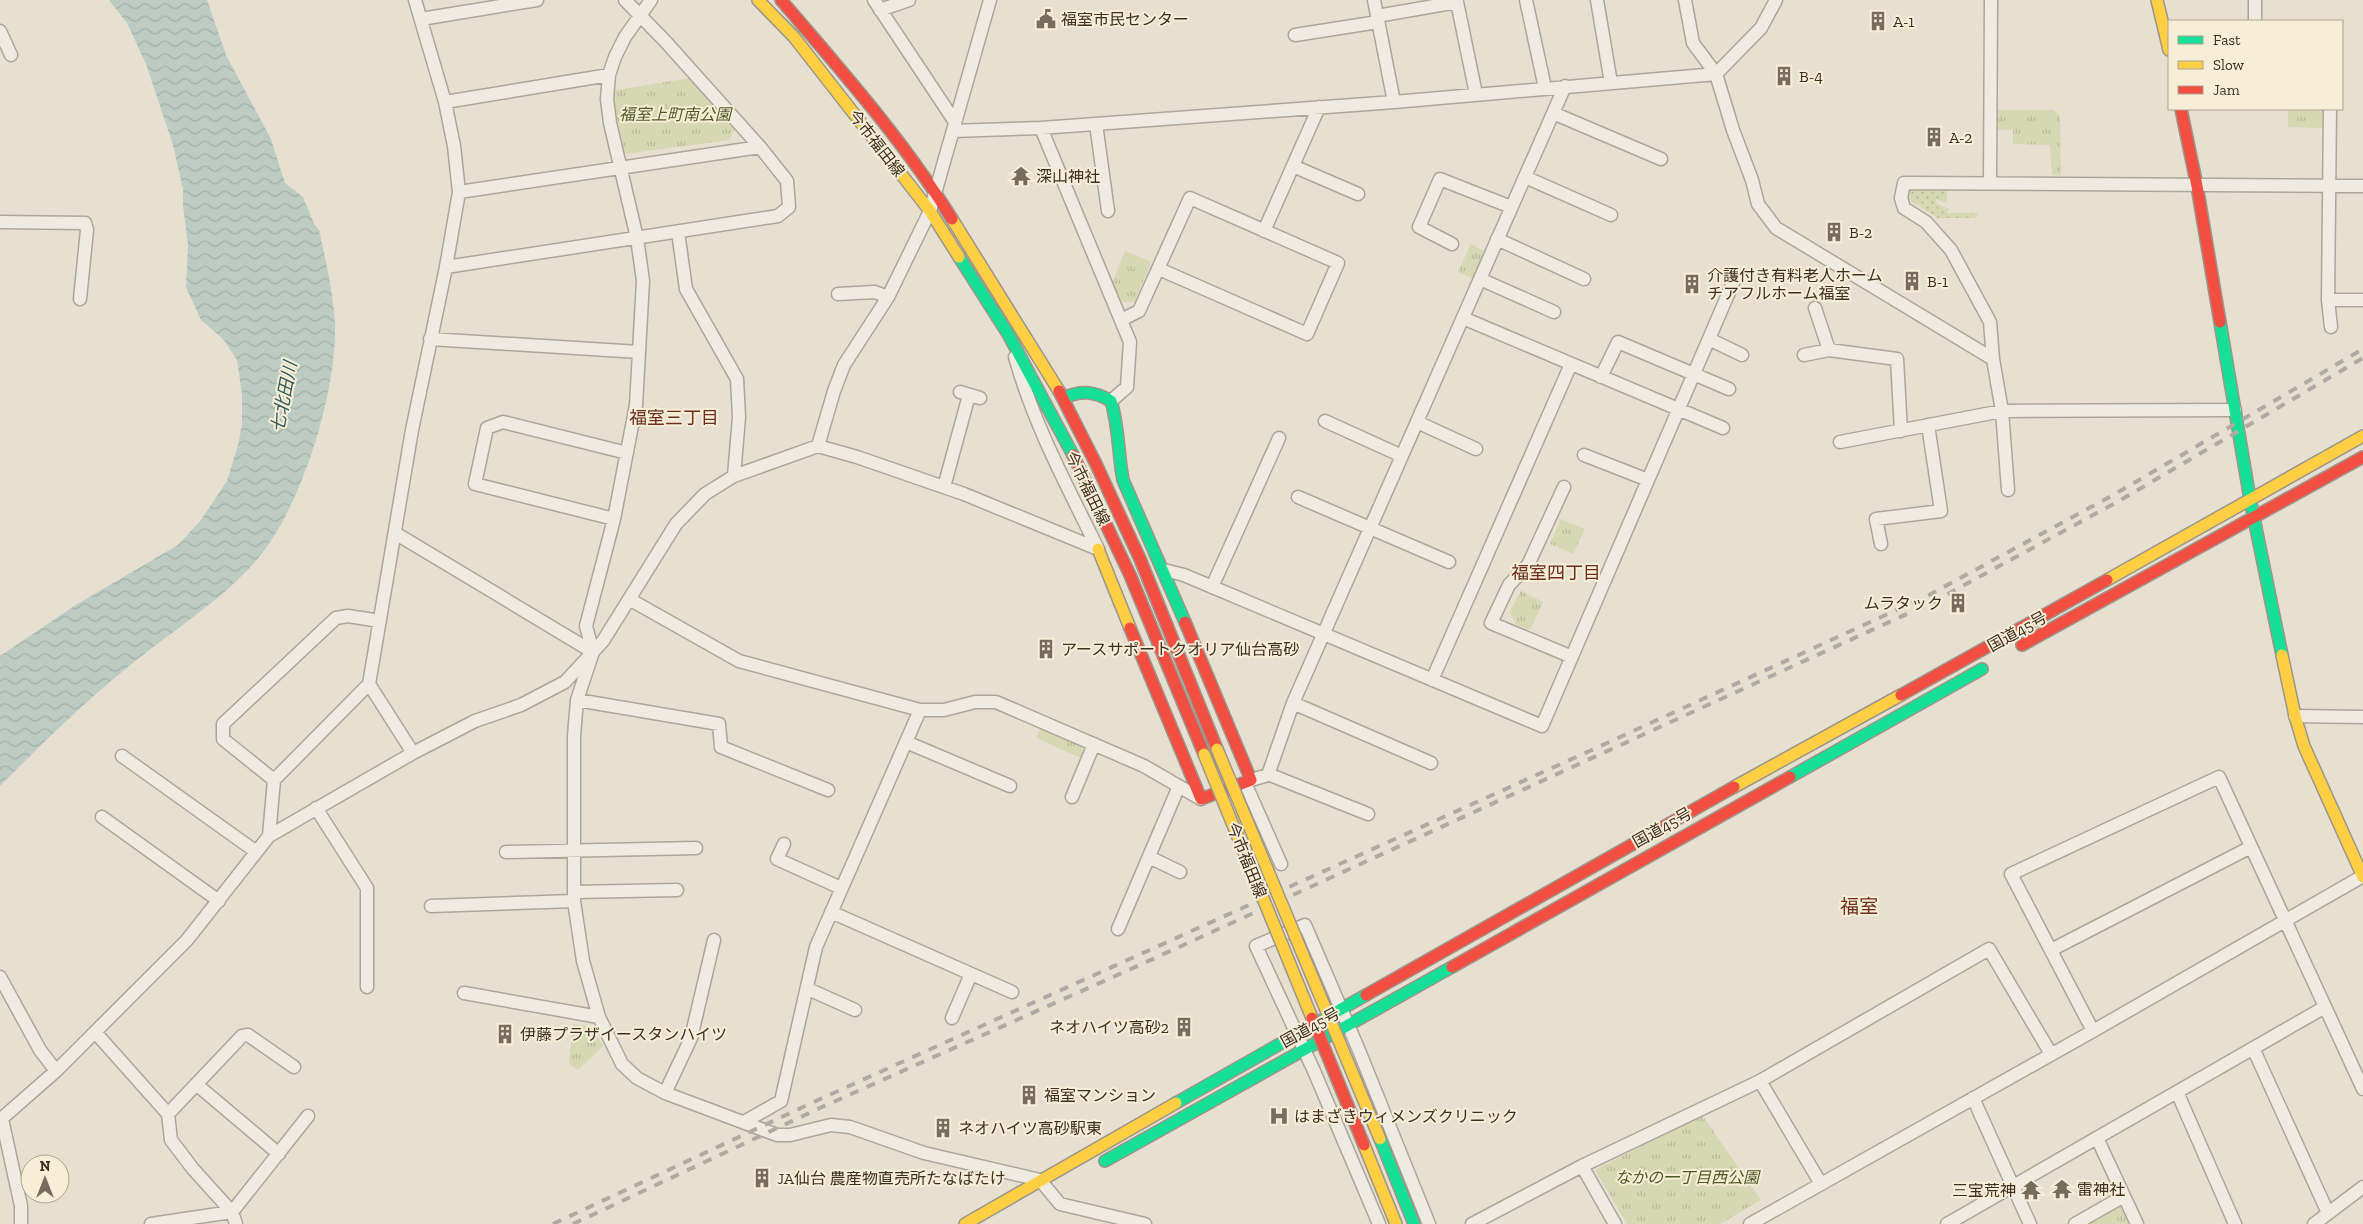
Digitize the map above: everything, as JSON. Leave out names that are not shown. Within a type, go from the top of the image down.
[{"type":"main road","name":"今市福田線","points":[[758,0],[794,37],[930,212],[1008,334],[1078,465],[1130,575],[1396,1224]]},
{"type":"main road","name":"今市福田線","points":[[781,0],[841,70],[935,191],[1062,398],[1096,464],[1140,559],[1414,1224]]},
{"type":"main road","points":[[2157,0],[2168,46]]},
{"type":"main road","points":[[2181,110],[2197,186],[2250,499],[2296,716],[2304,746],[2363,877]]},
{"type":"main road","points":[[1062,398],[1073,393],[1090,390],[1111,401],[1116,418],[1118,456],[1123,480],[1164,570],[1248,781],[1202,798],[1098,549]]},
{"type":"main road","name":"国道45号","points":[[965,1224],[1656,830],[1985,649],[2363,436]]},
{"type":"main road","name":"国道45号","points":[[2016,649],[2363,457]]},
{"type":"main road","name":"国道45号","points":[[1093,1168],[1990,664]]},
{"type":"main road","points":[[1036,1200],[1054,1190]]},
{"type":"street","points":[[269,836],[274,780],[369,684],[430,339],[446,267],[458,192],[454,146],[445,102],[415,0]]},
{"type":"street","points":[[421,19],[537,0]]},
{"type":"street","points":[[446,267],[778,216],[789,207],[787,180],[760,147],[641,15],[624,0]]},
{"type":"street","points":[[651,0],[615,56],[609,75],[607,99],[619,168],[637,238],[643,281],[636,405],[614,519],[586,626],[593,652],[578,700],[574,736],[576,850],[574,896],[583,961],[599,1016],[622,1064],[636,1078],[665,1093],[777,1135],[790,1135],[831,1125],[850,1127],[924,1153],[1040,1180],[1054,1190],[1060,1204],[1145,1224]]},
{"type":"street","points":[[909,0],[877,5],[954,126]]},
{"type":"street","points":[[818,446],[834,391],[844,365],[888,297],[930,212],[990,0]]},
{"type":"street","points":[[1374,0],[1394,102]]},
{"type":"street","points":[[1526,0],[1545,88]]},
{"type":"street","points":[[1596,0],[1611,83]]},
{"type":"street","points":[[1686,0],[1693,43],[1716,74],[1733,130],[1752,180],[1758,204],[1776,228],[1993,359]]},
{"type":"street","points":[[954,126],[1041,128],[1394,102],[1716,74],[1761,28],[1776,0]]},
{"type":"street","points":[[1990,182],[1991,0]]},
{"type":"street","points":[[2255,0],[2255,20]]},
{"type":"street","points":[[1295,35],[1457,2],[1476,94]]},
{"type":"street","points":[[0,31],[12,55]]},
{"type":"street","points":[[445,102],[609,75]]},
{"type":"street","points":[[1268,774],[1293,704],[1564,86]]},
{"type":"street","points":[[1264,231],[1319,107]]},
{"type":"street","points":[[2330,110],[2328,300],[2331,326]]},
{"type":"street","points":[[1553,113],[1660,158]]},
{"type":"street","points":[[1096,124],[1108,211]]},
{"type":"street","points":[[1041,128],[1130,342],[1127,387],[1111,401]]},
{"type":"street","points":[[458,192],[760,147]]},
{"type":"street","points":[[1292,166],[1358,194]]},
{"type":"street","points":[[1525,177],[1611,215]]},
{"type":"street","points":[[1452,244],[1419,227],[1440,179],[1511,207]]},
{"type":"street","points":[[2008,490],[2002,411],[1993,359],[1990,322],[1951,250],[1926,222],[1904,208],[1901,198],[1904,183],[1990,182],[2197,186],[2363,186]]},
{"type":"street","points":[[1121,320],[1139,311],[1190,198],[1338,264],[1307,334],[1158,269]]},
{"type":"street","points":[[0,222],[85,223],[88,230],[80,299]]},
{"type":"street","points":[[678,232],[686,289],[737,379],[739,417],[734,476]]},
{"type":"street","points":[[1497,239],[1584,279]]},
{"type":"street","points":[[1164,570],[1184,575],[1542,726],[1736,276]]},
{"type":"street","points":[[1480,279],[1554,312]]},
{"type":"street","points":[[838,294],[875,292],[888,297]]},
{"type":"street","points":[[2328,300],[2363,300]]},
{"type":"street","points":[[1815,308],[1829,350]]},
{"type":"street","points":[[1463,318],[1723,428]]},
{"type":"street","points":[[1008,334],[1026,395],[1040,432],[1098,549]]},
{"type":"street","points":[[430,339],[639,352]]},
{"type":"street","points":[[1709,339],[1742,355]]},
{"type":"street","points":[[1601,376],[1618,342],[1729,389]]},
{"type":"street","points":[[1804,354],[1829,350],[1896,359],[1901,430]]},
{"type":"street","points":[[1432,680],[1571,364]]},
{"type":"street","points":[[944,487],[970,395]]},
{"type":"street","points":[[1840,442],[2002,411],[2235,410]]},
{"type":"street","points":[[1325,421],[1402,456]]},
{"type":"street","points":[[614,519],[475,484],[487,428],[502,422],[627,453]]},
{"type":"street","points":[[1417,422],[1476,449]]},
{"type":"street","points":[[1881,544],[1876,519],[1941,511],[1928,425]]},
{"type":"street","points":[[1212,587],[1279,438]]},
{"type":"street","points":[[21,1224],[21,1206],[1,1119],[56,1071],[187,940],[269,836],[413,753],[475,721],[521,705],[565,682],[603,641],[676,524],[705,494],[734,476],[818,446],[944,487],[1098,549]]},
{"type":"street","points":[[1584,456],[1648,480]]},
{"type":"street","points":[[1564,487],[1528,565],[1509,585],[1491,622],[1572,657]]},
{"type":"street","points":[[1298,497],[1449,562]]},
{"type":"street","points":[[395,533],[593,652]]},
{"type":"street","points":[[629,599],[739,661],[920,710],[944,710],[975,702],[996,702],[1144,766],[1202,798]]},
{"type":"street","points":[[274,780],[223,739],[223,724],[336,618],[348,616],[380,621]]},
{"type":"street","points":[[369,684],[413,753]]},
{"type":"street","points":[[578,700],[719,724],[721,747],[828,790]]},
{"type":"street","points":[[1293,704],[1431,763]]},
{"type":"street","points":[[744,1122],[781,1102],[816,948],[920,710]]},
{"type":"street","points":[[2296,716],[2363,717]]},
{"type":"street","points":[[906,742],[1010,786]]},
{"type":"street","points":[[1072,796],[1094,744]]},
{"type":"street","points":[[122,756],[255,852]]},
{"type":"street","points":[[1281,864],[1248,781],[1268,774],[1368,814]]},
{"type":"street","points":[[2093,1031],[2011,874],[2219,777],[2363,1089]]},
{"type":"street","points":[[1118,929],[1179,786]]},
{"type":"street","points":[[316,808],[368,888],[367,987]]},
{"type":"street","points":[[102,817],[219,901]]},
{"type":"street","points":[[784,844],[777,859],[841,888]]},
{"type":"street","points":[[2051,950],[2251,846]]},
{"type":"street","points":[[506,852],[696,848]]},
{"type":"street","points":[[1149,857],[1180,872]]},
{"type":"street","points":[[1750,1224],[2363,877]]},
{"type":"street","points":[[431,906],[677,890]]},
{"type":"street","points":[[831,912],[1012,992]]},
{"type":"street","points":[[1379,1224],[1304,1049],[1256,946],[1305,926],[1342,1009],[1429,1224]]},
{"type":"street","points":[[665,1093],[691,1038],[714,940]]},
{"type":"street","points":[[1472,1224],[1582,1166],[1760,1081],[1989,949],[2051,1054]]},
{"type":"street","points":[[952,1018],[971,974]]},
{"type":"street","points":[[0,977],[40,1050],[56,1071]]},
{"type":"street","points":[[808,989],[855,1010]]},
{"type":"street","points":[[464,992],[599,1016]]},
{"type":"street","points":[[1947,1224],[2325,1007]]},
{"type":"street","points":[[95,1032],[168,1114],[171,1140],[193,1170],[234,1218]]},
{"type":"street","points":[[168,1114],[242,1036],[248,1035],[294,1067]]},
{"type":"street","points":[[2253,1048],[2328,1213]]},
{"type":"street","points":[[1760,1081],[1821,1184]]},
{"type":"street","points":[[196,1084],[279,1154]]},
{"type":"street","points":[[2177,1092],[2236,1224]]},
{"type":"street","points":[[1973,1098],[2030,1224]]},
{"type":"street","points":[[234,1218],[308,1116]]},
{"type":"street","points":[[2097,1138],[2137,1224]]},
{"type":"street","points":[[1582,1166],[1615,1224]]},
{"type":"street","points":[[2314,1224],[2363,1187]]},
{"type":"street","points":[[2075,1224],[2124,1196]]},
{"type":"street","points":[[1086,1210],[1089,1224]]},
{"type":"street","points":[[151,1224],[234,1218]]},
{"type":"green space","name":"福室上町南公園","points":[[690,78],[735,129],[729,140],[625,154],[611,91]]},
{"type":"green space","points":[[1993,110],[2053,110],[2060,115],[2061,176],[2052,175],[2050,145],[2013,144],[2013,130],[1993,130]]},
{"type":"green space","points":[[2288,110],[2323,110],[2325,114],[2325,128],[2288,127]]},
{"type":"green space","points":[[1948,185],[1946,203],[1936,199],[1936,203],[1949,209],[1947,213],[1978,213],[1976,218],[1938,218],[1906,198],[1906,188]]},
{"type":"green space","points":[[1471,244],[1488,253],[1475,280],[1458,272]]},
{"type":"green space","points":[[1125,251],[1151,262],[1135,302],[1122,302],[1112,283]]},
{"type":"green space","points":[[1561,519],[1585,529],[1573,554],[1550,544]]},
{"type":"green space","points":[[1521,591],[1543,602],[1530,630],[1517,625],[1509,612]]},
{"type":"green space","points":[[1042,726],[1079,742],[1083,751],[1081,758],[1036,738]]},
{"type":"green space","points":[[573,1024],[592,1027],[603,1046],[578,1070],[569,1063]]},
{"type":"green space","name":"なかの一丁目西公園","points":[[1702,1115],[1761,1200],[1720,1224],[1627,1224],[1595,1170]]},
{"type":"green space","points":[[2120,1204],[2129,1224],[2084,1224]]},
{"type":"water","name":"七北田川","points":[[109,0],[207,0],[226,55],[271,139],[285,183],[303,197],[314,224],[319,230],[331,288],[335,323],[330,380],[315,443],[292,503],[278,529],[250,568],[217,598],[111,681],[0,786],[0,656],[74,606],[178,545],[201,520],[227,481],[242,425],[242,394],[237,360],[223,339],[201,320],[186,287],[188,246],[183,189],[173,145],[146,64],[127,23]]},
{"type":"railway","points":[[553,1224],[818,1100],[1605,744],[1929,595],[2115,494],[2363,349]]},
{"type":"railway","points":[[573,1224],[822,1107],[1142,964],[1933,602],[2119,501],[2363,358]]},
{"type":"traffic: fast","points":[[959,257],[1008,334],[1073,455]]},
{"type":"traffic: fast","points":[[2220,322],[2250,499],[2282,655]]},
{"type":"traffic: fast","points":[[1063,398],[1087,393],[1099,395],[1111,401],[1116,421],[1123,480],[1185,622]]},
{"type":"traffic: fast","points":[[1790,777],[1982,669]]},
{"type":"traffic: fast","points":[[1105,1161],[1452,967]]},
{"type":"traffic: fast","points":[[1176,1103],[1366,995]]},
{"type":"traffic: fast","points":[[1380,1139],[1414,1224]]},
{"type":"traffic: slow","points":[[758,0],[794,37],[930,211],[959,257]]},
{"type":"traffic: slow","points":[[2157,0],[2168,46]]},
{"type":"traffic: slow","points":[[952,219],[1059,391]]},
{"type":"traffic: slow","points":[[2107,580],[2363,436]]},
{"type":"traffic: slow","points":[[1098,549],[1130,628]]},
{"type":"traffic: slow","points":[[2282,655],[2295,716],[2304,746],[2363,877]]},
{"type":"traffic: slow","points":[[1734,787],[1901,695]]},
{"type":"traffic: slow","points":[[1217,749],[1380,1139]]},
{"type":"traffic: slow","points":[[1204,754],[1312,1018]]},
{"type":"traffic: slow","points":[[965,1224],[1176,1103]]},
{"type":"traffic: slow","points":[[1364,1145],[1396,1224]]},
{"type":"traffic: jam","points":[[781,0],[892,134],[952,219]]},
{"type":"traffic: jam","points":[[2181,110],[2197,186],[2220,322]]},
{"type":"traffic: jam","points":[[1059,391],[1096,464],[1140,559],[1217,749]]},
{"type":"traffic: jam","points":[[1073,455],[1130,575],[1204,754]]},
{"type":"traffic: jam","points":[[2022,645],[2363,457]]},
{"type":"traffic: jam","points":[[1901,695],[2107,580]]},
{"type":"traffic: jam","points":[[1130,628],[1201,799],[1251,780],[1185,622]]},
{"type":"traffic: jam","points":[[1452,967],[1790,777]]},
{"type":"traffic: jam","points":[[1366,995],[1734,787]]},
{"type":"traffic: jam","points":[[1312,1018],[1364,1145]]},
{"type":"place","name":"福室市民センター","points":[[1046,19]]},
{"type":"place","name":"A-1","points":[[1878,21]]},
{"type":"place","name":"B-4","points":[[1784,76]]},
{"type":"place","name":"A-2","points":[[1934,137]]},
{"type":"place","name":"深山神社","points":[[1021,176]]},
{"type":"place","name":"B-2","points":[[1834,232]]},
{"type":"place","name":"B-1","points":[[1912,281]]},
{"type":"place","name":"介護付き有料老人ホーム チアフルホーム福室","points":[[1692,284]]},
{"type":"place","name":"ムラタック","points":[[1958,603]]},
{"type":"place","name":"アースサポートクオリア仙台高砂","points":[[1046,649]]},
{"type":"place","name":"ネオハイツ高砂2","points":[[1184,1027]]},
{"type":"place","name":"伊藤プラザイースタンハイツ","points":[[505,1034]]},
{"type":"place","name":"福室マンション","points":[[1029,1095]]},
{"type":"place","name":"はまざきウィメンズクリニック","points":[[1279,1116]]},
{"type":"place","name":"ネオハイツ高砂駅東","points":[[943,1128]]},
{"type":"place","name":"JA仙台 農産物直売所たなばたけ","points":[[762,1178]]},
{"type":"place","name":"雷神社","points":[[2062,1189]]},
{"type":"place","name":"三宝荒神","points":[[2031,1190]]},
{"type":"district","name":"福室三丁目","points":[[674,418]]},
{"type":"district","name":"福室四丁目","points":[[1556,573]]},
{"type":"district","name":"福室","points":[[1859,906]]}]
